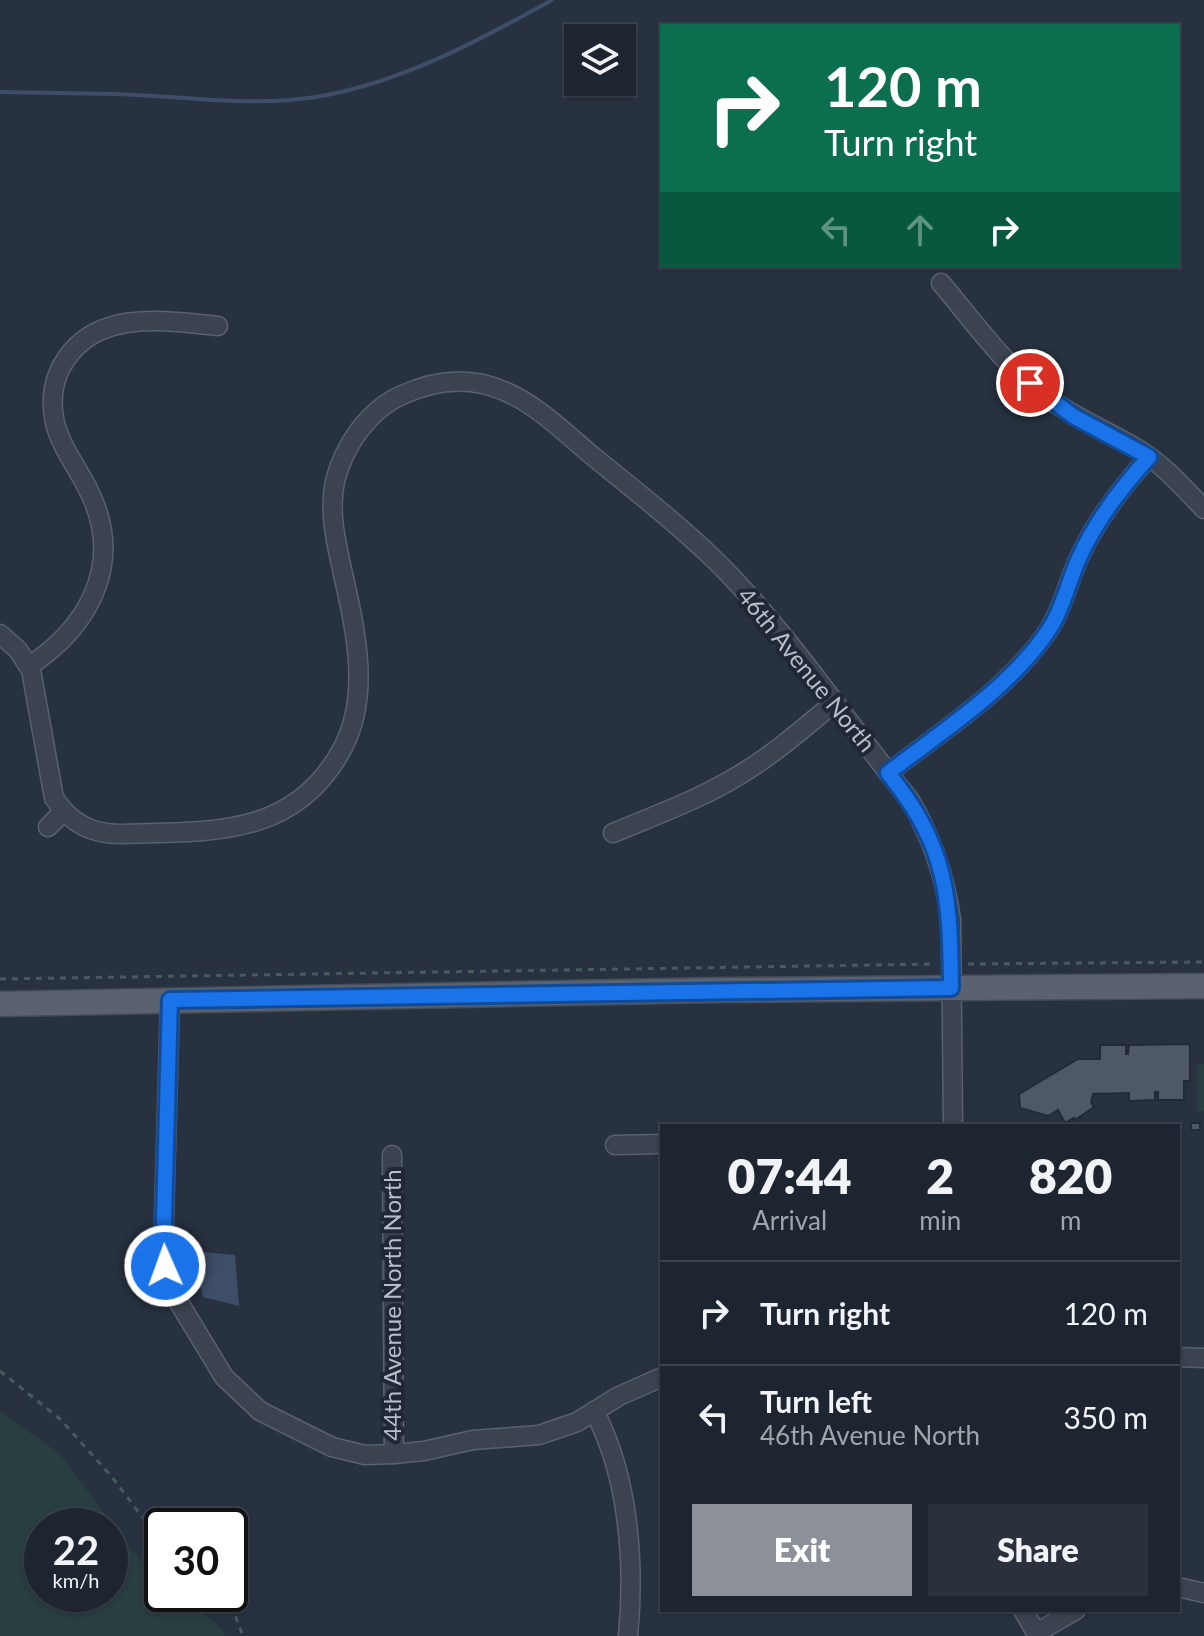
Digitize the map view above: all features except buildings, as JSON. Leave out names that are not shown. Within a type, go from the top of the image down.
[{"type":"main road","points":[[0,1004],[951,976],[1204,986]]},
{"type":"street","points":[[941,283],[1017,371],[1044,395],[1073,416],[1149,457],[1204,509]]},
{"type":"street","points":[[29,666],[52,651],[72,632],[87,609],[97,583],[102,556],[101,529],[95,503],[56,425],[52,405],[54,384],[62,365],[74,347],[110,325],[174,321],[218,326]]},
{"type":"street","name":"46th Avenue North","points":[[63,812],[79,825],[96,832],[215,831],[247,826],[277,815],[303,798],[343,750],[356,704],[358,650],[332,509],[335,482],[343,457],[356,434],[374,415],[395,398],[420,387],[447,381],[475,382],[505,391],[532,406],[669,518],[719,564],[765,615],[909,799],[937,857],[951,920],[953,1124]]},
{"type":"street","points":[[888,773],[1002,683],[1032,654],[1051,627],[1098,521],[1122,487],[1149,457]]},
{"type":"street","points":[[0,634],[18,650],[29,666],[37,692],[49,779],[54,798],[63,812],[48,827]]},
{"type":"street","points":[[613,833],[699,797],[743,773],[784,745],[834,703]]},
{"type":"street","points":[[170,1000],[165,1266],[172,1291],[224,1377],[260,1411],[332,1447],[365,1455],[394,1454],[473,1440],[539,1435],[577,1422],[660,1378]]},
{"type":"street","points":[[615,1145],[660,1144]]},
{"type":"street","name":"44th Avenue North North","points":[[392,1155],[394,1454]]},
{"type":"street","points":[[1180,1357],[1204,1358]]},
{"type":"street","points":[[594,1411],[614,1456],[622,1487],[632,1582],[628,1636]]},
{"type":"street","points":[[1180,1587],[1204,1593]]},
{"type":"street","points":[[1024,1612],[1037,1634],[1073,1612]]},
{"type":"path","points":[[0,979],[951,976],[1204,962]]},
{"type":"path","points":[[0,1371],[60,1419],[112,1477],[144,1519]]},
{"type":"path","points":[[234,1612],[243,1636]]},
{"type":"green space","points":[[1197,1064],[1204,1064],[1204,1111],[1197,1111]]},
{"type":"green space","points":[[0,1411],[60,1454],[101,1508],[24,1508],[24,1612],[128,1612],[128,1544],[144,1565],[144,1612],[202,1612],[222,1629],[225,1636],[0,1636]]},
{"type":"water","points":[[192,1251],[235,1255],[239,1306],[203,1297]]},
{"type":"waterway","points":[[0,92],[245,101],[322,96],[412,70],[552,0]]},
{"type":"route","points":[[165,1266],[167,1022],[170,1000],[951,988],[951,920],[937,857],[909,799],[888,773],[1002,683],[1032,654],[1051,627],[1098,521],[1122,487],[1149,457],[1073,416],[1030,383]]}]
